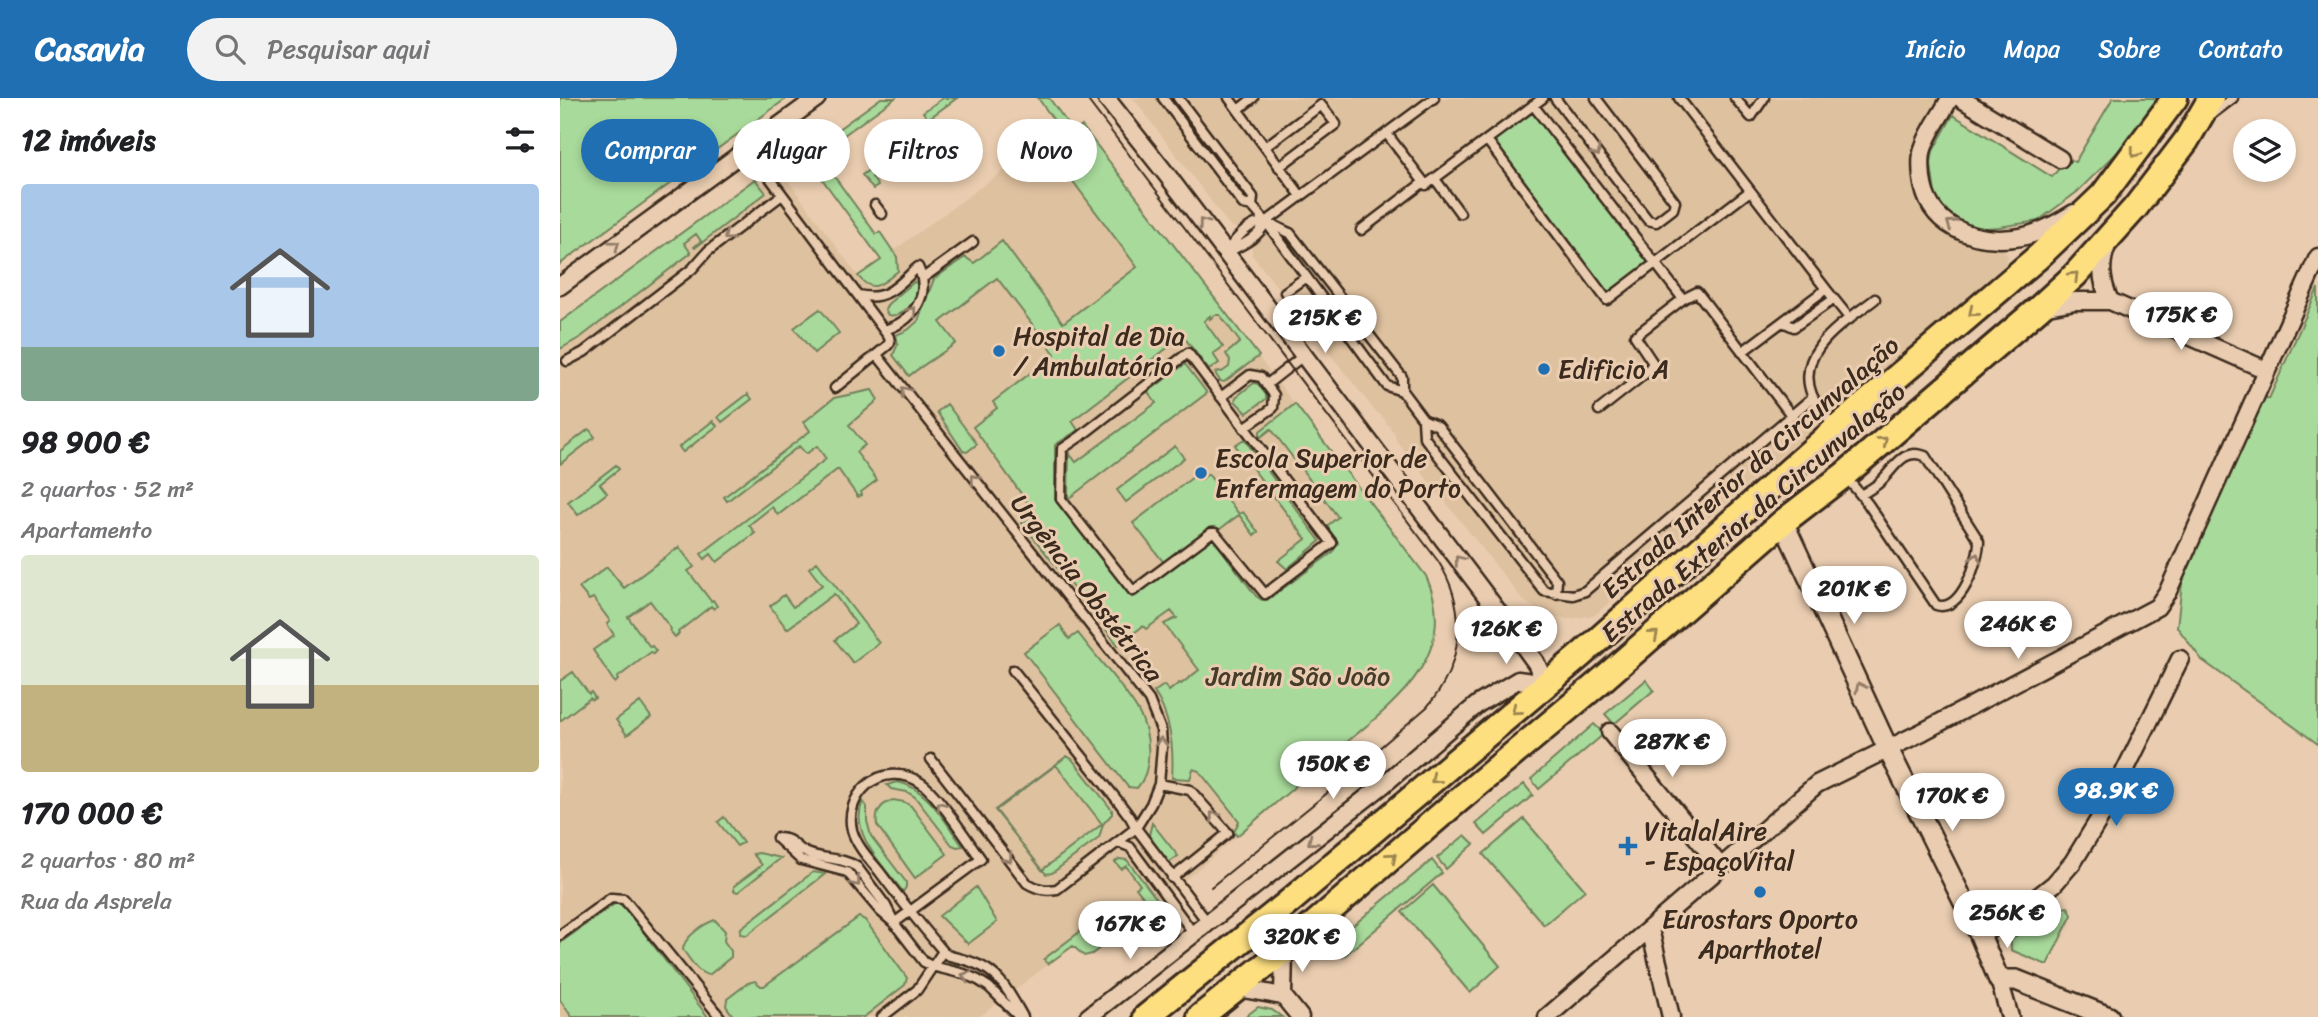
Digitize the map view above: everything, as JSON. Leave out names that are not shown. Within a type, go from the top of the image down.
[{"type":"main road","name":"Estrada Interior da Circunvalação","points":[[1146,1017],[1289,902],[1546,684],[1836,429],[2038,257],[2103,195],[2175,98]]},
{"type":"main road","name":"Estrada Exterior da Circunvalação","points":[[1200,1017],[1284,950],[2039,308],[2075,275],[2135,208],[2186,141],[2211,98]]},
{"type":"main road","points":[[1776,482],[1778,508],[1788,519]]},
{"type":"main road","points":[[1740,513],[1758,507],[1768,508],[1788,519]]},
{"type":"main road","points":[[1460,799],[1473,774],[1537,720],[1544,709],[1546,684]]},
{"type":"street","points":[[560,286],[817,98]]},
{"type":"street","points":[[1106,98],[1515,634],[1536,663],[1546,684]]},
{"type":"street","points":[[1950,98],[1923,146],[1921,166],[1923,193],[1935,212],[1950,226],[1966,234],[1989,239],[2017,238],[2060,221],[2103,195]]},
{"type":"street","points":[[1959,98],[2060,159]]},
{"type":"street","points":[[2110,236],[2101,276],[2110,301]]},
{"type":"street","points":[[1547,1017],[1817,784],[2157,607],[2168,591],[2318,257]]},
{"type":"street","points":[[2039,308],[2075,301],[2110,301],[2266,370]]},
{"type":"street","points":[[1788,519],[1888,749],[1980,935],[1999,979],[2010,1017]]},
{"type":"street","points":[[1980,935],[2025,907],[2054,884],[2073,862],[2109,803],[2180,659]]},
{"type":"street","points":[[1088,1017],[1383,785],[1478,704],[1518,680],[1546,684]]},
{"type":"street","points":[[1610,732],[1721,867]]},
{"type":"street","points":[[1650,929],[1671,1017]]},
{"type":"street","points":[[1284,950],[1283,996],[1300,1017]]},
{"type":"street","points":[[1999,979],[2016,980],[2109,1017]]},
{"type":"street","points":[[1238,988],[1283,996]]},
{"type":"lane","points":[[1163,98],[1243,204],[1252,206],[1266,222],[1387,386],[1402,391],[1423,419],[1438,426],[1557,581],[1556,594]]},
{"type":"lane","points":[[1178,98],[1253,197],[1252,206]]},
{"type":"lane","points":[[1229,98],[1301,197]]},
{"type":"lane","points":[[1238,110],[1254,98]]},
{"type":"lane","points":[[1225,253],[1241,234],[1256,224],[1266,222],[1434,98]]},
{"type":"lane","points":[[1387,134],[1426,185],[1543,98]]},
{"type":"lane","points":[[1555,98],[1648,220],[1656,222],[1673,209],[1675,202],[1596,98]]},
{"type":"lane","points":[[1679,98],[1850,319]]},
{"type":"lane","points":[[1735,98],[1751,117],[1764,98]]},
{"type":"lane","points":[[2197,122],[2233,98]]},
{"type":"lane","points":[[1265,147],[1321,105],[1336,124],[1279,167]]},
{"type":"lane","points":[[1533,105],[1683,299]]},
{"type":"lane","points":[[1487,140],[1607,300],[1750,191]]},
{"type":"lane","points":[[1435,179],[1461,213]]},
{"type":"lane","points":[[773,182],[849,282],[890,342],[835,388]]},
{"type":"lane","points":[[1362,230],[1424,182]]},
{"type":"lane","points":[[567,360],[584,352],[782,195]]},
{"type":"lane","points":[[875,205],[882,214]]},
{"type":"lane","points":[[1266,222],[1290,233],[1402,377],[1402,391]]},
{"type":"lane","points":[[923,278],[973,242]]},
{"type":"lane","points":[[858,295],[885,295],[918,267],[923,278],[923,290],[918,304],[898,326],[884,330]]},
{"type":"lane","points":[[1285,292],[1306,277]]},
{"type":"lane","points":[[1314,288],[1326,279]]},
{"type":"lane","points":[[1742,352],[1826,289]]},
{"type":"lane","points":[[1599,410],[1646,373],[1653,363],[1635,336],[1683,299],[1697,292],[1791,415]]},
{"type":"lane","points":[[1783,322],[1794,327],[1834,299]]},
{"type":"lane","points":[[1836,429],[1813,397],[1808,378],[1812,359],[1822,341],[1875,299]]},
{"type":"lane","points":[[1188,353],[1244,428],[1332,543],[1265,594],[1218,536],[1211,533],[1133,591],[1061,499],[1062,449],[1188,353]]},
{"type":"lane","name":"Urgência Obstétrica","points":[[877,355],[1149,700],[1161,730],[1159,784],[1152,804],[1136,828]]},
{"type":"lane","points":[[1266,385],[1303,356]]},
{"type":"lane","points":[[1221,397],[1250,375],[1261,377],[1274,395],[1273,408],[1244,428]]},
{"type":"lane","points":[[1423,419],[1424,436],[1544,591],[1573,595],[1585,591],[1813,397]]},
{"type":"lane","points":[[1844,475],[1868,504],[1936,605],[1947,605],[1955,601],[1960,596],[1979,553],[1979,541],[1925,456],[1912,453],[1897,461],[1881,481],[1861,495]]},
{"type":"lane","points":[[1491,523],[1505,513]]},
{"type":"lane","points":[[1013,670],[1118,801],[1172,878],[1208,923]]},
{"type":"lane","points":[[931,759],[1027,883],[1036,889],[1057,888],[1136,828]]},
{"type":"lane","points":[[894,923],[910,911],[981,859],[932,793],[909,777],[892,775],[869,783],[853,804],[852,830],[861,847],[910,911],[943,951],[947,955],[981,965],[995,974],[1007,989],[1021,1017]]},
{"type":"lane","points":[[1159,784],[1190,790],[1228,833],[1172,878]]},
{"type":"lane","points":[[894,923],[886,906],[857,867],[851,863],[806,853],[793,841],[777,838],[801,860],[847,872],[880,911],[894,923],[925,962],[978,980],[1021,1017]]},
{"type":"lane","points":[[1113,845],[1120,843],[1130,847],[1194,934]]},
{"type":"lane","points":[[560,935],[611,898],[624,899],[720,1017]]},
{"type":"lane","points":[[882,1017],[917,990],[943,951]]},
{"type":"shaded area","points":[[1133,98],[1937,98],[1942,101],[1918,142],[1913,179],[1923,212],[1939,230],[1963,243],[2001,247],[2008,256],[2006,264],[1841,407],[1830,406],[1820,397],[1810,402],[1816,426],[1595,615],[1569,619],[1545,615],[1524,601],[1396,440],[1381,415],[1375,411],[1252,255],[1252,249],[1237,229],[1229,225]]},
{"type":"shaded area","points":[[1097,146],[1426,576],[1436,609],[1432,645],[1415,679],[1388,708],[1164,898],[1092,954],[1084,956],[1073,946],[979,1017],[560,1017],[560,322],[751,182],[758,182],[761,186],[766,182],[789,182],[858,276],[997,175],[997,182],[1097,182]]},
{"type":"green space","points":[[560,98],[787,98],[758,119],[733,119],[733,137],[719,148],[719,119],[581,119],[581,182],[672,182],[560,264]]},
{"type":"green space","points":[[881,98],[895,98],[850,131],[850,121]]},
{"type":"green space","points":[[943,98],[957,98],[928,119],[923,112]]},
{"type":"green space","points":[[1038,98],[1049,98],[1064,119],[1053,119]]},
{"type":"green space","points":[[2113,98],[2158,98],[2122,148],[2077,192],[2038,221],[1972,229],[1958,224],[1944,211],[1935,194],[1931,164],[1933,151],[1953,115],[2052,177],[2067,159],[2075,162]]},
{"type":"green space","points":[[1533,105],[1655,263],[1607,300],[1487,140]]},
{"type":"green space","name":"Jardim São João","points":[[1097,145],[1259,356],[1224,382],[1220,381],[1215,373],[1229,367],[1230,360],[1226,354],[1240,342],[1220,315],[1210,319],[1210,316],[1204,321],[1223,347],[1213,354],[1219,363],[1209,370],[1183,336],[1072,421],[1078,430],[1055,445],[1055,500],[1132,597],[1210,539],[1214,540],[1256,596],[1262,600],[1267,600],[1333,552],[1337,543],[1327,526],[1338,517],[1271,429],[1260,436],[1260,431],[1295,404],[1426,576],[1435,605],[1435,631],[1428,655],[1415,677],[1398,697],[1237,836],[1234,832],[1239,821],[1199,771],[1193,769],[1190,779],[1172,778],[1170,733],[1154,692],[1164,685],[1169,691],[1199,670],[1164,624],[1177,618],[1171,611],[1146,629],[1143,626],[1118,645],[1022,523],[1035,513],[973,427],[997,408],[993,402],[1055,354],[997,278],[940,322],[956,343],[909,376],[893,355],[898,344],[896,335],[908,330],[918,321],[934,279],[965,257],[974,263],[1002,241],[1063,323],[1137,267],[1073,182],[1097,182]]},
{"type":"green space","points":[[751,182],[757,182],[766,193],[695,248],[701,241],[696,234],[684,243],[691,253],[581,337],[560,349],[560,322]]},
{"type":"green space","points":[[824,182],[838,182],[876,234],[880,232],[897,257],[898,271],[883,283],[873,286],[863,282],[858,276],[881,260]]},
{"type":"green space","points":[[868,182],[875,182],[878,186],[873,189]]},
{"type":"green space","points":[[914,282],[919,289],[911,304],[904,312],[888,315],[885,310],[888,304]]},
{"type":"green space","points":[[2318,288],[2318,744],[2202,660],[2177,627],[2183,574],[2263,396],[2269,399]]},
{"type":"green space","points":[[820,309],[839,333],[814,353],[794,328]]},
{"type":"green space","points":[[1185,364],[1207,393],[1068,499],[1069,453],[1076,462],[1156,403],[1148,392]]},
{"type":"green space","points":[[1254,383],[1258,384],[1266,399],[1247,413],[1235,401],[1236,397]]},
{"type":"green space","points":[[872,390],[878,400],[849,425],[865,445],[856,452],[877,480],[858,497],[838,469],[778,515],[772,507],[749,525],[755,533],[717,562],[711,554],[705,559],[701,554],[826,459],[817,446],[806,454],[799,446],[727,501],[724,497],[810,431],[804,422],[834,398]]},
{"type":"green space","points":[[748,394],[752,399],[722,422],[718,417]]},
{"type":"green space","points":[[947,404],[977,444],[967,452],[963,451],[937,412]]},
{"type":"green space","points":[[713,421],[717,426],[683,452],[679,447]]},
{"type":"green space","points":[[589,429],[595,437],[560,464],[560,451]]},
{"type":"green space","points":[[1244,439],[1320,541],[1287,569],[1278,561],[1306,539],[1235,445]]},
{"type":"green space","points":[[1175,446],[1184,458],[1126,502],[1117,490]]},
{"type":"green space","points":[[616,465],[619,469],[600,484],[607,493],[578,515],[568,502]]},
{"type":"green space","points":[[1197,474],[1202,479],[1208,474],[1239,514],[1243,512],[1258,532],[1254,535],[1239,515],[1220,529],[1214,527],[1165,564],[1133,523]]},
{"type":"green space","points":[[679,547],[694,567],[688,571],[717,606],[714,609],[711,606],[675,637],[650,601],[628,617],[656,651],[617,678],[615,683],[593,650],[614,635],[607,624],[610,621],[593,598],[589,600],[579,588],[607,567],[624,588]]},
{"type":"green space","points":[[817,562],[879,643],[853,663],[835,640],[856,624],[834,594],[787,629],[770,606],[784,595],[793,607],[822,585],[809,568]]},
{"type":"green space","points":[[1060,625],[1069,639],[1078,633],[1138,711],[1145,729],[1148,761],[1137,788],[1128,787],[1024,652]]},
{"type":"green space","points":[[573,672],[595,698],[590,698],[560,721],[560,681]]},
{"type":"green space","points":[[1646,680],[1654,690],[1614,724],[1605,714]]},
{"type":"green space","points":[[640,702],[651,717],[627,735],[616,720]]},
{"type":"green space","points":[[1594,724],[1604,734],[1539,789],[1531,779]]},
{"type":"green space","points":[[1067,756],[1112,810],[1112,814],[1103,824],[1099,838],[1052,873],[1046,874],[1043,870],[1102,824],[1056,765],[996,810],[1021,843],[995,810]]},
{"type":"green space","points":[[897,782],[908,785],[927,799],[963,846],[952,845],[915,797],[907,792],[891,789],[887,785]]},
{"type":"green space","points":[[1524,784],[1533,795],[1486,835],[1476,824]]},
{"type":"green space","points":[[893,800],[911,806],[947,854],[915,878],[877,825],[880,809]]},
{"type":"green space","points":[[863,801],[867,807],[871,836],[906,882],[903,892],[878,861],[864,838],[860,826]]},
{"type":"green space","points":[[724,817],[743,843],[737,846],[718,822]]},
{"type":"green space","points":[[1524,819],[1585,890],[1544,925],[1483,854]]},
{"type":"green space","points":[[1152,823],[1178,856],[1167,864],[1148,839]]},
{"type":"green space","points":[[1465,835],[1474,844],[1446,869],[1437,858]]},
{"type":"green space","points":[[753,854],[781,858],[738,892],[734,891],[734,886],[762,865]]},
{"type":"green space","points":[[1119,859],[1127,860],[1159,902],[1092,954],[1084,956],[1073,946],[1048,964],[1044,959],[1098,918],[1109,925],[1143,897],[1136,888],[1140,885],[1126,866],[1121,869],[1115,862]]},
{"type":"green space","points":[[1432,860],[1442,873],[1343,957],[1332,943]]},
{"type":"green space","points":[[813,872],[825,874],[747,935],[740,934],[741,928]]},
{"type":"green space","points":[[1433,885],[1500,966],[1470,993],[1402,912]]},
{"type":"green space","points":[[976,887],[997,922],[968,944],[939,916]]},
{"type":"green space","points":[[616,903],[625,908],[708,1017],[572,1017],[560,1000],[560,943]]},
{"type":"green space","points":[[2068,907],[2072,915],[2047,965],[2011,950],[2014,937]]},
{"type":"green space","points":[[859,917],[865,920],[907,978],[905,985],[864,1017],[734,1017],[726,1006],[727,999],[748,983],[755,981],[764,986]]},
{"type":"green space","points":[[715,920],[725,931],[724,941],[731,951],[731,957],[709,975],[698,969],[683,950],[686,941],[694,932]]},
{"type":"green space","points":[[1258,1007],[1272,1010],[1282,1017],[1245,1017]]},
{"type":"tram line","points":[[1086,98],[1438,561],[1454,598],[1458,636],[1455,654],[1449,673],[1427,707],[1326,794],[1211,887]]},
{"type":"place","name":"Hospital de Dia / Ambulatório","points":[[999,351]]},
{"type":"place","name":"Edificio A","points":[[1544,369]]},
{"type":"place","name":"Escola Superior de Enfermagem do Porto","points":[[1201,473]]},
{"type":"place","name":"VitalalAire - EspaçoVital","points":[[1628,846]]},
{"type":"place","name":"Eurostars Oporto Aparthotel","points":[[1760,892]]}]
